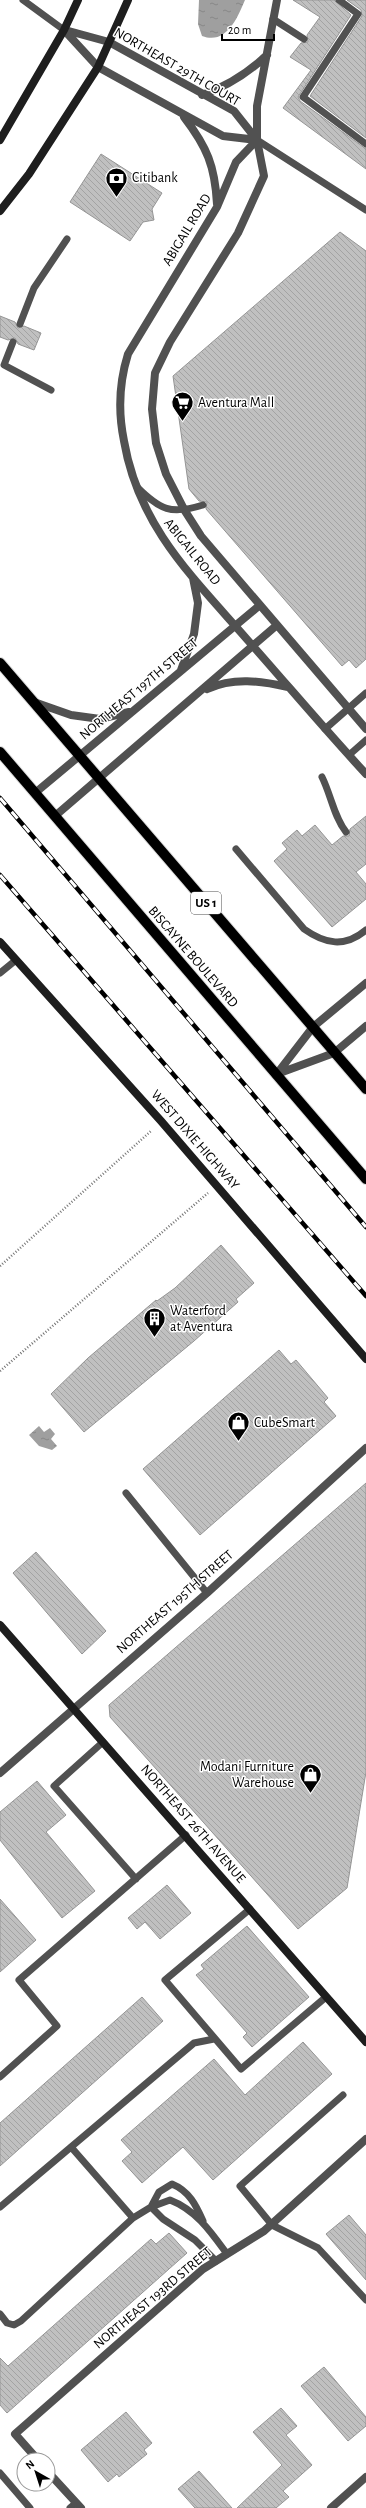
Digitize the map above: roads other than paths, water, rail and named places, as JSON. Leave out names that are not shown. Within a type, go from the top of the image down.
[{"type":"main road","name":"US 1","points":[[0,663],[366,1089]]},
{"type":"main road","name":"BISCAYNE BOULEVARD","points":[[0,752],[366,1179]]},
{"type":"street","points":[[0,140],[64,30],[78,0]]},
{"type":"street","points":[[0,211],[29,174],[98,67],[128,0]]},
{"type":"street","name":"ABIGAIL ROAD","points":[[277,0],[257,106],[257,140],[264,176],[256,197],[238,233],[170,342],[155,373],[152,409],[156,443],[166,474],[184,511],[201,536],[366,729]]},
{"type":"street","points":[[64,30],[98,67],[223,136],[257,140]]},
{"type":"street","name":"NORTHEAST 29TH COURT","points":[[64,30],[109,42],[202,95],[234,111],[257,140]]},
{"type":"street","points":[[202,95],[220,89],[246,75],[267,55]]},
{"type":"street","points":[[183,114],[202,141],[211,159],[216,179],[217,207]]},
{"type":"street","name":"ABIGAIL ROAD","points":[[257,140],[236,162],[217,207],[128,354],[122,371],[120,417],[126,456],[134,484],[151,521],[193,578],[366,774]]},
{"type":"street","points":[[181,671],[194,634],[198,603],[193,578]]},
{"type":"street","name":"NORTHEAST 197TH STREET","points":[[35,793],[260,605]]},
{"type":"street","points":[[55,816],[277,625]]},
{"type":"street","points":[[198,694],[231,681],[248,680],[288,686]]},
{"type":"street","points":[[33,702],[71,715],[100,719],[132,712]]},
{"type":"street","name":"WEST DIXIE HIGHWAY","points":[[0,942],[161,1121],[366,1359]]},
{"type":"street","points":[[276,1075],[313,1027],[366,983]]},
{"type":"street","points":[[276,1075],[334,1053],[366,1026]]},
{"type":"street","name":"NORTHEAST 195TH STREET","points":[[0,1773],[207,1593],[366,1448]]},
{"type":"street","name":"NORTHEAST 26TH AVENUE","points":[[0,1625],[186,1835],[366,2042]]},
{"type":"street","name":"NORTHEAST 193RD STREET","points":[[31,2452],[15,2434],[188,2282],[216,2261],[272,2225],[366,2140]]},
{"type":"street","points":[[331,2508],[366,2477]]},
{"type":"street","points":[[56,2482],[75,2506]]},
{"type":"lane","points":[[23,0],[64,30]]},
{"type":"lane","points":[[338,0],[358,14],[303,97],[366,144]]},
{"type":"lane","points":[[274,19],[304,39]]},
{"type":"lane","points":[[257,140],[366,210]]},
{"type":"lane","points":[[20,324],[34,288],[67,239]]},
{"type":"lane","points":[[13,342],[4,365],[50,390]]},
{"type":"lane","points":[[134,484],[149,499],[172,511],[184,511],[203,505]]},
{"type":"lane","points":[[324,728],[366,693]]},
{"type":"lane","points":[[348,755],[366,740]]},
{"type":"lane","points":[[322,777],[332,800],[339,824],[346,832]]},
{"type":"lane","points":[[236,849],[304,929],[316,938],[331,943],[346,942],[366,930]]},
{"type":"lane","points":[[0,973],[16,960]]},
{"type":"lane","points":[[126,1493],[207,1593]]},
{"type":"lane","points":[[103,1742],[54,1786],[136,1879]]},
{"type":"lane","points":[[0,2077],[57,2026],[19,1980],[186,1835]]},
{"type":"lane","points":[[250,1909],[165,1980],[214,2039],[240,2069],[326,1997]]},
{"type":"lane","points":[[0,2207],[188,2048],[200,2040],[214,2039]]},
{"type":"lane","points":[[344,2095],[240,2186],[272,2225],[318,2248],[366,2300]]},
{"type":"lane","points":[[71,2147],[133,2218]]},
{"type":"lane","points":[[151,2207],[159,2192],[172,2184],[182,2188],[192,2198],[206,2226],[227,2254]]},
{"type":"lane","points":[[0,2314],[7,2323],[14,2325],[21,2321],[133,2218],[151,2207],[170,2200],[183,2205],[206,2226]]},
{"type":"lane","points":[[151,2207],[163,2219],[195,2240],[216,2261]]},
{"type":"lane","points":[[0,2473],[30,2508]]},
{"type":"water","points":[[199,0],[245,0],[234,22],[224,34],[218,37],[210,38],[202,36],[198,24]]},
{"type":"water","points":[[39,1426],[44,1432],[50,1428],[55,1434],[51,1439],[57,1446],[52,1450],[39,1446],[29,1435]]},
{"type":"railway","points":[[0,798],[366,1227]]},
{"type":"railway","points":[[0,875],[366,1296]]},
{"type":"place","name":"Citibank","points":[[116,198]]},
{"type":"place","name":"Aventura Mall","points":[[183,422]]},
{"type":"place","name":"Waterford at Aventura","points":[[154,1338]]},
{"type":"place","name":"CubeSmart","points":[[239,1442]]},
{"type":"place","name":"Modani Furniture Warehouse","points":[[310,1794]]}]
